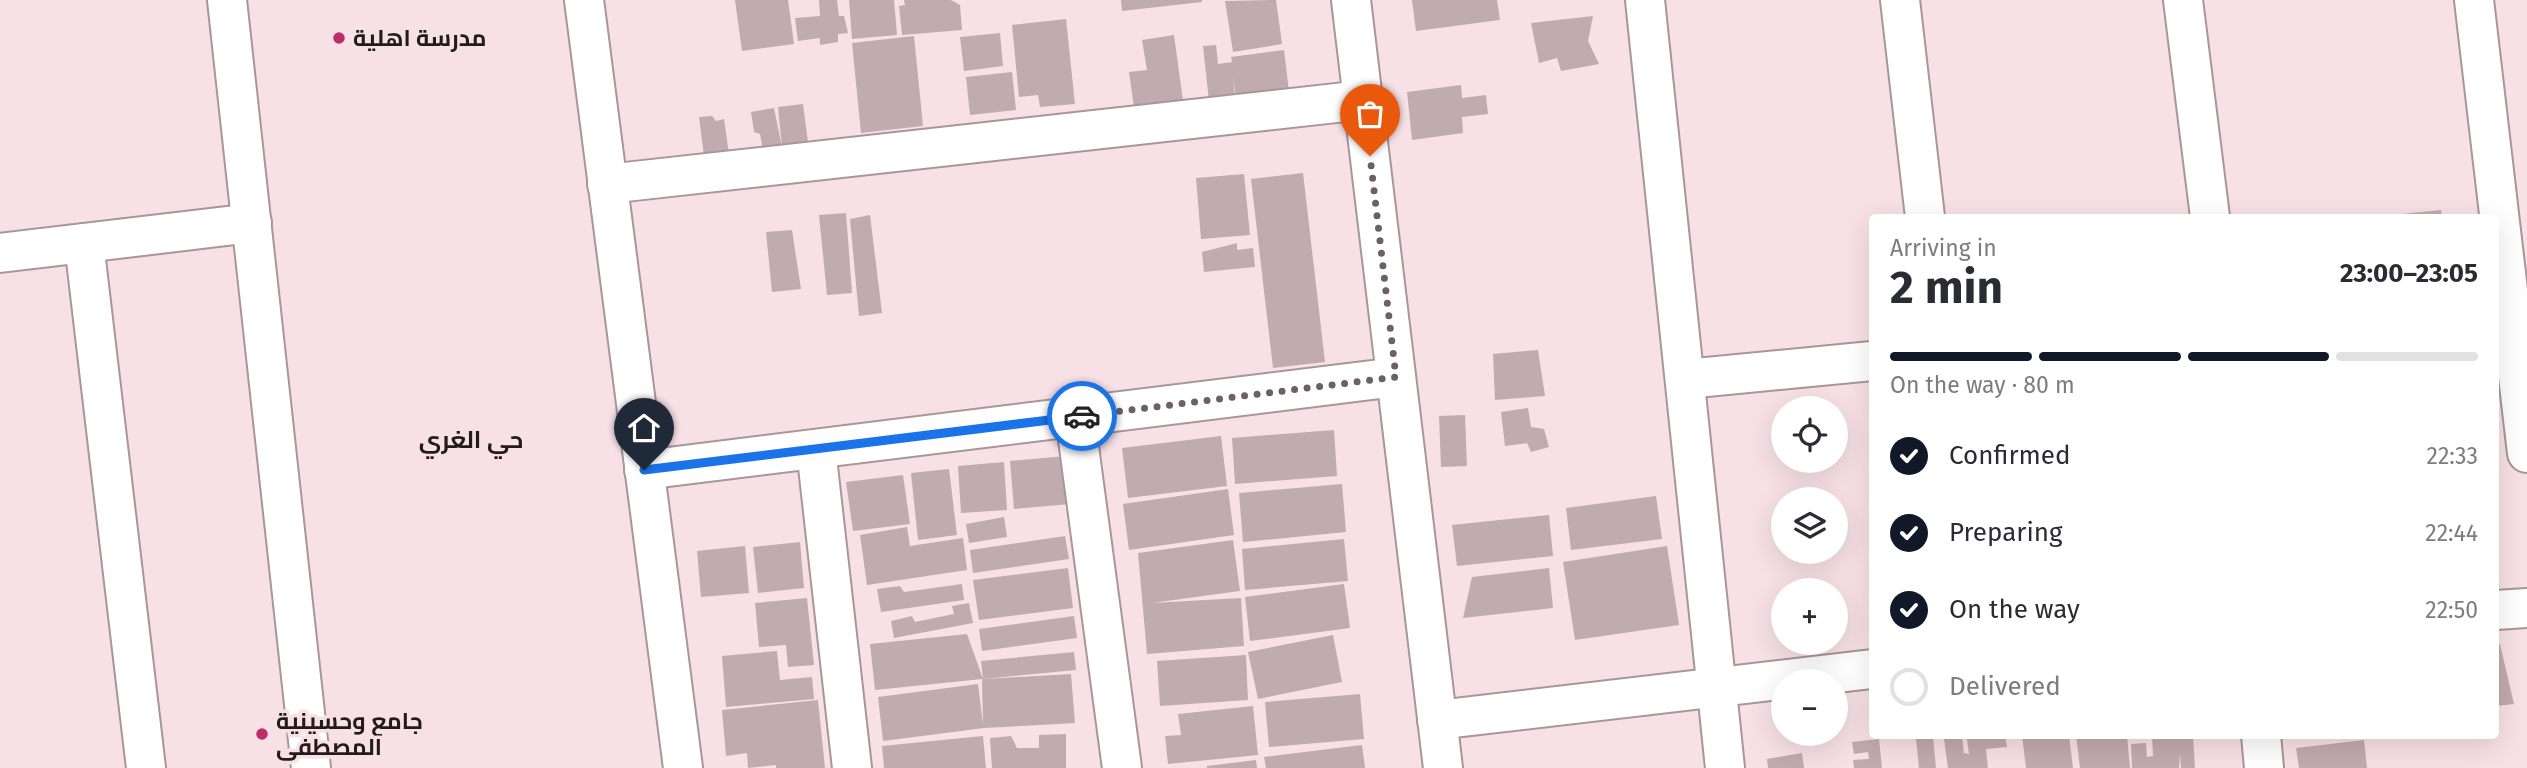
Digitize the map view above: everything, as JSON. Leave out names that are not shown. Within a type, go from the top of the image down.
[{"type":"street","points":[[227,0],[311,768]]},
{"type":"street","points":[[584,0],[683,768]]},
{"type":"street","points":[[1351,0],[1443,768]]},
{"type":"street","points":[[1645,0],[1725,768]]},
{"type":"street","points":[[1900,0],[1925,214]]},
{"type":"street","points":[[2182,0],[2210,214]]},
{"type":"street","points":[[2474,0],[2494,214]]},
{"type":"street","points":[[607,184],[1363,100]]},
{"type":"street","points":[[0,253],[252,223]]},
{"type":"street","points":[[84,243],[146,768]]},
{"type":"street","points":[[2499,263],[2503,305],[2527,453]]},
{"type":"street","points":[[1686,379],[1869,361]]},
{"type":"street","points":[[644,470],[1396,377]]},
{"type":"street","points":[[1075,417],[1122,768]]},
{"type":"street","points":[[816,449],[852,768]]},
{"type":"street","points":[[2499,610],[2527,608]]},
{"type":"street","points":[[1437,720],[1869,669]]},
{"type":"street","points":[[2261,739],[2264,768]]},
{"type":"building","points":[[735,0],[788,0],[794,44],[742,51]]},
{"type":"building","points":[[819,0],[837,0],[839,16],[844,16],[848,33],[838,34],[838,42],[820,45],[820,38],[798,41],[795,18],[820,16]]},
{"type":"building","points":[[849,0],[894,0],[897,35],[852,39]]},
{"type":"building","points":[[904,0],[951,0],[960,5],[962,30],[902,35],[899,6],[905,5]]},
{"type":"building","points":[[1121,0],[1202,0],[1202,2],[1122,11]]},
{"type":"building","points":[[1276,0],[1282,44],[1233,52],[1225,1]]},
{"type":"building","points":[[1412,0],[1497,0],[1500,20],[1416,31]]},
{"type":"building","points":[[1593,16],[1588,41],[1599,64],[1561,71],[1557,58],[1539,63],[1531,23]]},
{"type":"building","points":[[1066,19],[1075,104],[1040,107],[1038,95],[1019,97],[1012,25]]},
{"type":"building","points":[[1000,33],[1003,66],[964,71],[960,37]]},
{"type":"building","points":[[1174,35],[1184,108],[1135,115],[1129,72],[1147,70],[1142,40]]},
{"type":"building","points":[[914,36],[923,126],[861,133],[852,43]]},
{"type":"building","points":[[1216,45],[1218,64],[1232,62],[1231,57],[1284,50],[1290,100],[1237,106],[1233,76],[1235,97],[1209,101],[1203,46]]},
{"type":"building","points":[[1012,72],[1016,110],[970,115],[966,77]]},
{"type":"building","points":[[1461,85],[1462,98],[1486,95],[1488,114],[1462,117],[1463,133],[1412,140],[1407,92]]},
{"type":"building","points":[[803,104],[809,150],[764,155],[760,134],[754,132],[751,112],[774,108],[782,147],[778,107]]},
{"type":"building","points":[[712,116],[716,121],[724,119],[730,161],[705,164],[699,117]]},
{"type":"building","points":[[1303,173],[1325,362],[1273,368],[1251,179]]},
{"type":"building","points":[[1244,174],[1250,235],[1201,239],[1196,178]]},
{"type":"building","points":[[2441,210],[2442,214],[2401,214]]},
{"type":"building","points":[[846,213],[852,293],[827,295],[819,215]]},
{"type":"building","points":[[870,215],[882,313],[859,316],[850,219]]},
{"type":"building","points":[[792,230],[801,289],[772,292],[766,232]]},
{"type":"building","points":[[1237,243],[1237,250],[1253,248],[1255,267],[1204,272],[1202,252]]},
{"type":"building","points":[[1538,350],[1545,396],[1495,400],[1493,354]]},
{"type":"building","points":[[1528,408],[1531,427],[1544,429],[1549,447],[1531,452],[1527,443],[1505,446],[1501,412]]},
{"type":"building","points":[[1465,415],[1467,466],[1441,467],[1439,416]]},
{"type":"building","points":[[1334,430],[1337,476],[1235,484],[1232,438]]},
{"type":"building","points":[[1221,436],[1227,486],[1128,498],[1122,448]]},
{"type":"building","points":[[1066,456],[1070,504],[1014,509],[1010,461]]},
{"type":"building","points":[[1004,462],[1007,510],[961,513],[958,466]]},
{"type":"building","points":[[949,469],[957,535],[918,540],[911,473]]},
{"type":"building","points":[[903,475],[910,524],[853,531],[846,482]]},
{"type":"building","points":[[1342,484],[1346,532],[1243,542],[1239,493]]},
{"type":"building","points":[[1228,489],[1234,535],[1129,550],[1123,504]]},
{"type":"building","points":[[1656,496],[1662,539],[1571,550],[1566,508]]},
{"type":"building","points":[[1549,515],[1553,556],[1457,566],[1452,525]]},
{"type":"building","points":[[1004,517],[1007,537],[969,543],[966,524]]},
{"type":"building","points":[[907,527],[910,546],[963,538],[967,570],[867,585],[860,535]]},
{"type":"building","points":[[1065,536],[1069,559],[973,573],[970,550]]},
{"type":"building","points":[[1344,539],[1348,581],[1245,590],[1242,549]]},
{"type":"building","points":[[1233,540],[1240,591],[1152,603],[1241,598],[1244,646],[1147,654],[1138,553]]},
{"type":"building","points":[[800,542],[804,588],[758,593],[753,547]]},
{"type":"building","points":[[745,546],[749,593],[701,597],[697,551]]},
{"type":"building","points":[[1667,546],[1679,625],[1575,640],[1563,562]]},
{"type":"building","points":[[1068,568],[1073,608],[979,620],[973,580]]},
{"type":"building","points":[[1549,568],[1553,608],[1463,618],[1472,577]]},
{"type":"building","points":[[962,584],[964,600],[881,612],[877,589],[900,586],[904,592]]},
{"type":"building","points":[[1344,584],[1350,628],[1250,641],[1245,597]]},
{"type":"building","points":[[807,598],[814,665],[788,667],[786,645],[759,647],[755,603]]},
{"type":"building","points":[[969,603],[973,623],[894,638],[891,621],[912,616],[915,622],[954,614],[952,606]]},
{"type":"building","points":[[1074,616],[1077,638],[982,651],[979,629]]},
{"type":"building","points":[[967,634],[983,679],[1071,674],[1075,723],[984,728],[883,741],[878,697],[978,684],[983,725],[982,679],[875,690],[870,644]]},
{"type":"building","points":[[1333,635],[1342,682],[1258,699],[1248,652]]},
{"type":"building","points":[[2500,644],[2514,704],[2499,706]]},
{"type":"building","points":[[777,651],[780,680],[812,677],[814,699],[726,707],[722,656]]},
{"type":"building","points":[[1074,652],[1076,670],[983,679],[981,661]]},
{"type":"building","points":[[1246,655],[1248,700],[1160,706],[1157,661]]},
{"type":"building","points":[[1360,694],[1364,739],[1269,747],[1265,702]]},
{"type":"building","points":[[818,700],[825,768],[776,768],[776,765],[748,768],[747,753],[726,756],[722,710]]},
{"type":"building","points":[[1253,706],[1258,755],[1168,764],[1165,736],[1181,735],[1178,714]]},
{"type":"building","points":[[1066,734],[1066,768],[992,768],[990,738],[1011,736],[1017,748],[1039,748],[1039,735]]},
{"type":"building","points":[[983,736],[986,768],[884,768],[882,746]]},
{"type":"building","points":[[1879,739],[1882,768],[1854,768],[1853,760],[1869,759],[1868,752],[1854,754],[1852,742]]},
{"type":"building","points":[[1916,739],[1933,739],[1936,768],[1919,768]]},
{"type":"building","points":[[1944,739],[1962,739],[1964,753],[1969,754],[1967,739],[2006,739],[2007,747],[1986,749],[1988,768],[1948,768]]},
{"type":"building","points":[[2022,739],[2069,739],[2073,768],[2026,768]]},
{"type":"building","points":[[2076,739],[2127,739],[2130,768],[2080,768]]},
{"type":"building","points":[[2152,739],[2193,739],[2195,768],[2181,768],[2180,754],[2179,768],[2132,768],[2131,744],[2146,743],[2147,757],[2153,756]]},
{"type":"building","points":[[2364,740],[2367,768],[2299,768],[2296,748]]},
{"type":"building","points":[[1362,745],[1365,768],[1266,768],[1264,757]]},
{"type":"building","points":[[1802,753],[1804,768],[1768,768],[1767,759]]},
{"type":"building","points":[[1256,760],[1257,768],[1207,768],[1207,766]]},
{"type":"way so far","points":[[1082,416],[1396,377],[1370,156]]},
{"type":"place","name":"مدرسة اهلية","points":[[339,38]]},
{"type":"place","name":"جامع وحسينية المصطفى","points":[[262,734]]},
{"type":"district","name":"حي الغري","points":[[471,440]]},
{"type":"route","points":[[644,470],[1082,416]]}]
